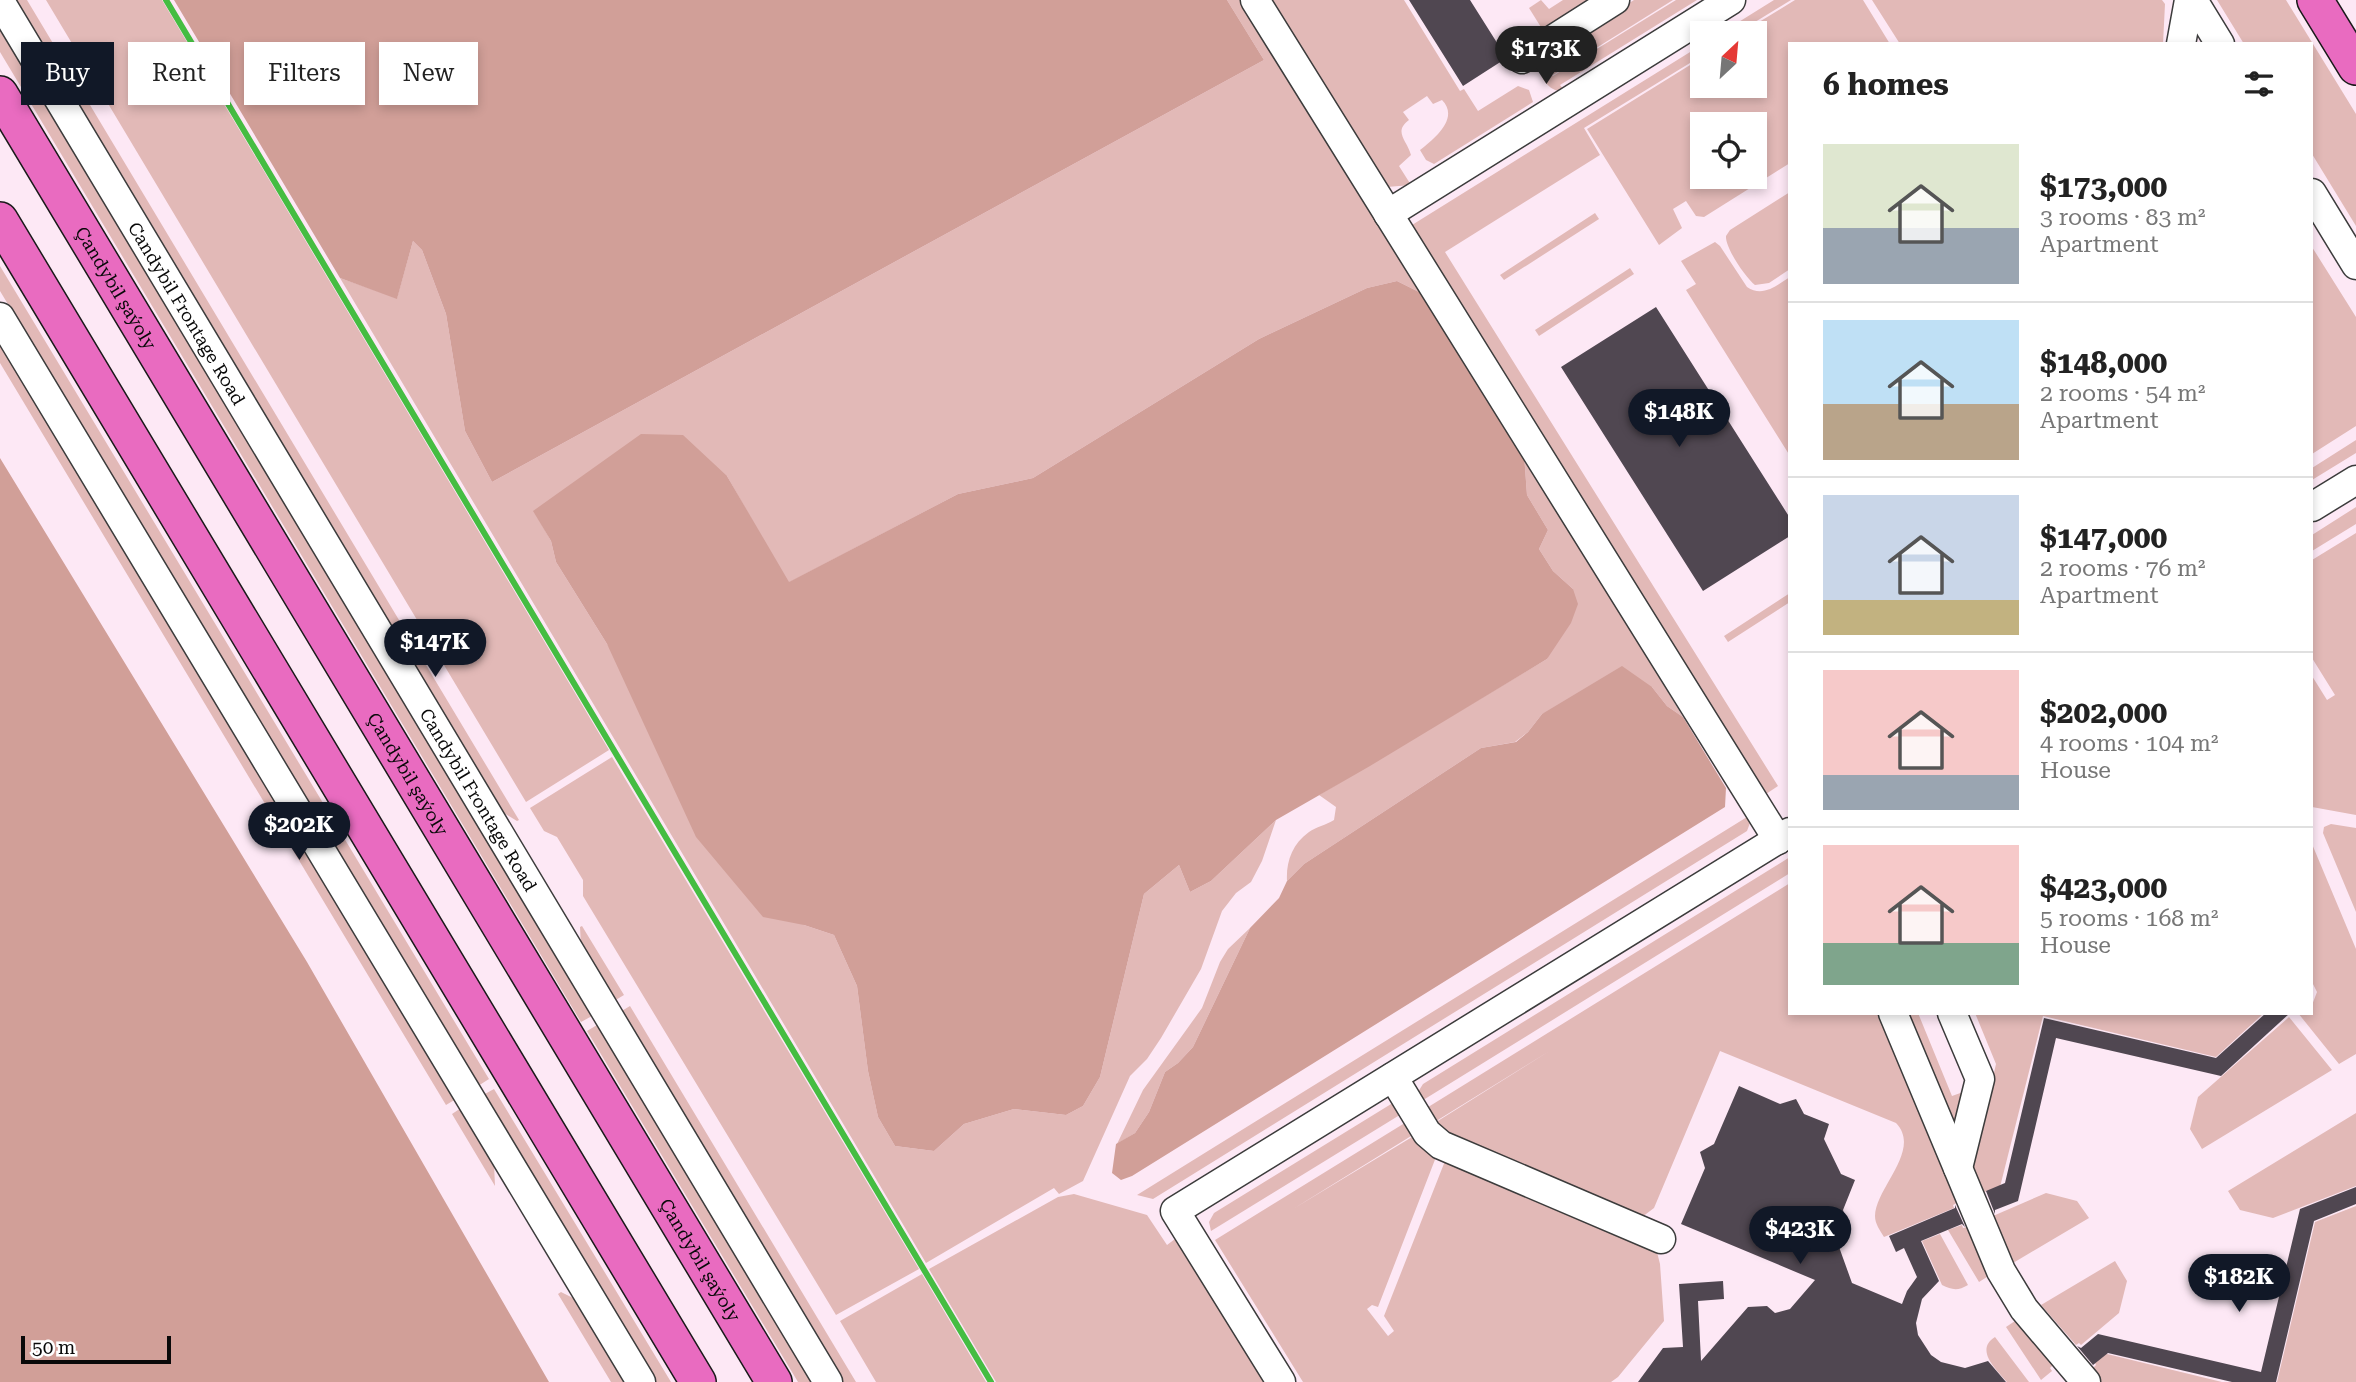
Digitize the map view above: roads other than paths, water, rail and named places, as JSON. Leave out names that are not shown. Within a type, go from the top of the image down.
[{"type":"main road","points":[[2315,0],[2356,67]]},
{"type":"main road","name":"Çandybil şaýoly","points":[[0,94],[774,1382]]},
{"type":"main road","points":[[0,220],[698,1382]]},
{"type":"street","points":[[1255,0],[1784,836],[1175,1211],[1281,1382]]},
{"type":"street","points":[[1522,59],[1615,0]]},
{"type":"street","points":[[1388,214],[1731,0]]},
{"type":"street","points":[[2180,42],[2191,0]]},
{"type":"street","points":[[2191,0],[2219,42]]},
{"type":"street","name":"Candybil Frontage Road","points":[[0,1],[828,1382]]},
{"type":"street","points":[[2313,197],[2356,265]]},
{"type":"street","points":[[0,317],[641,1382]]},
{"type":"street","points":[[2313,506],[2356,480]]},
{"type":"street","points":[[1894,1015],[2012,1292],[2087,1382]]},
{"type":"street","points":[[1953,1015],[1980,1079],[1958,1168]]},
{"type":"street","points":[[1392,1077],[1427,1133],[1441,1146],[1661,1239]]},
{"type":"waterway","points":[[166,0],[991,1382]]}]
